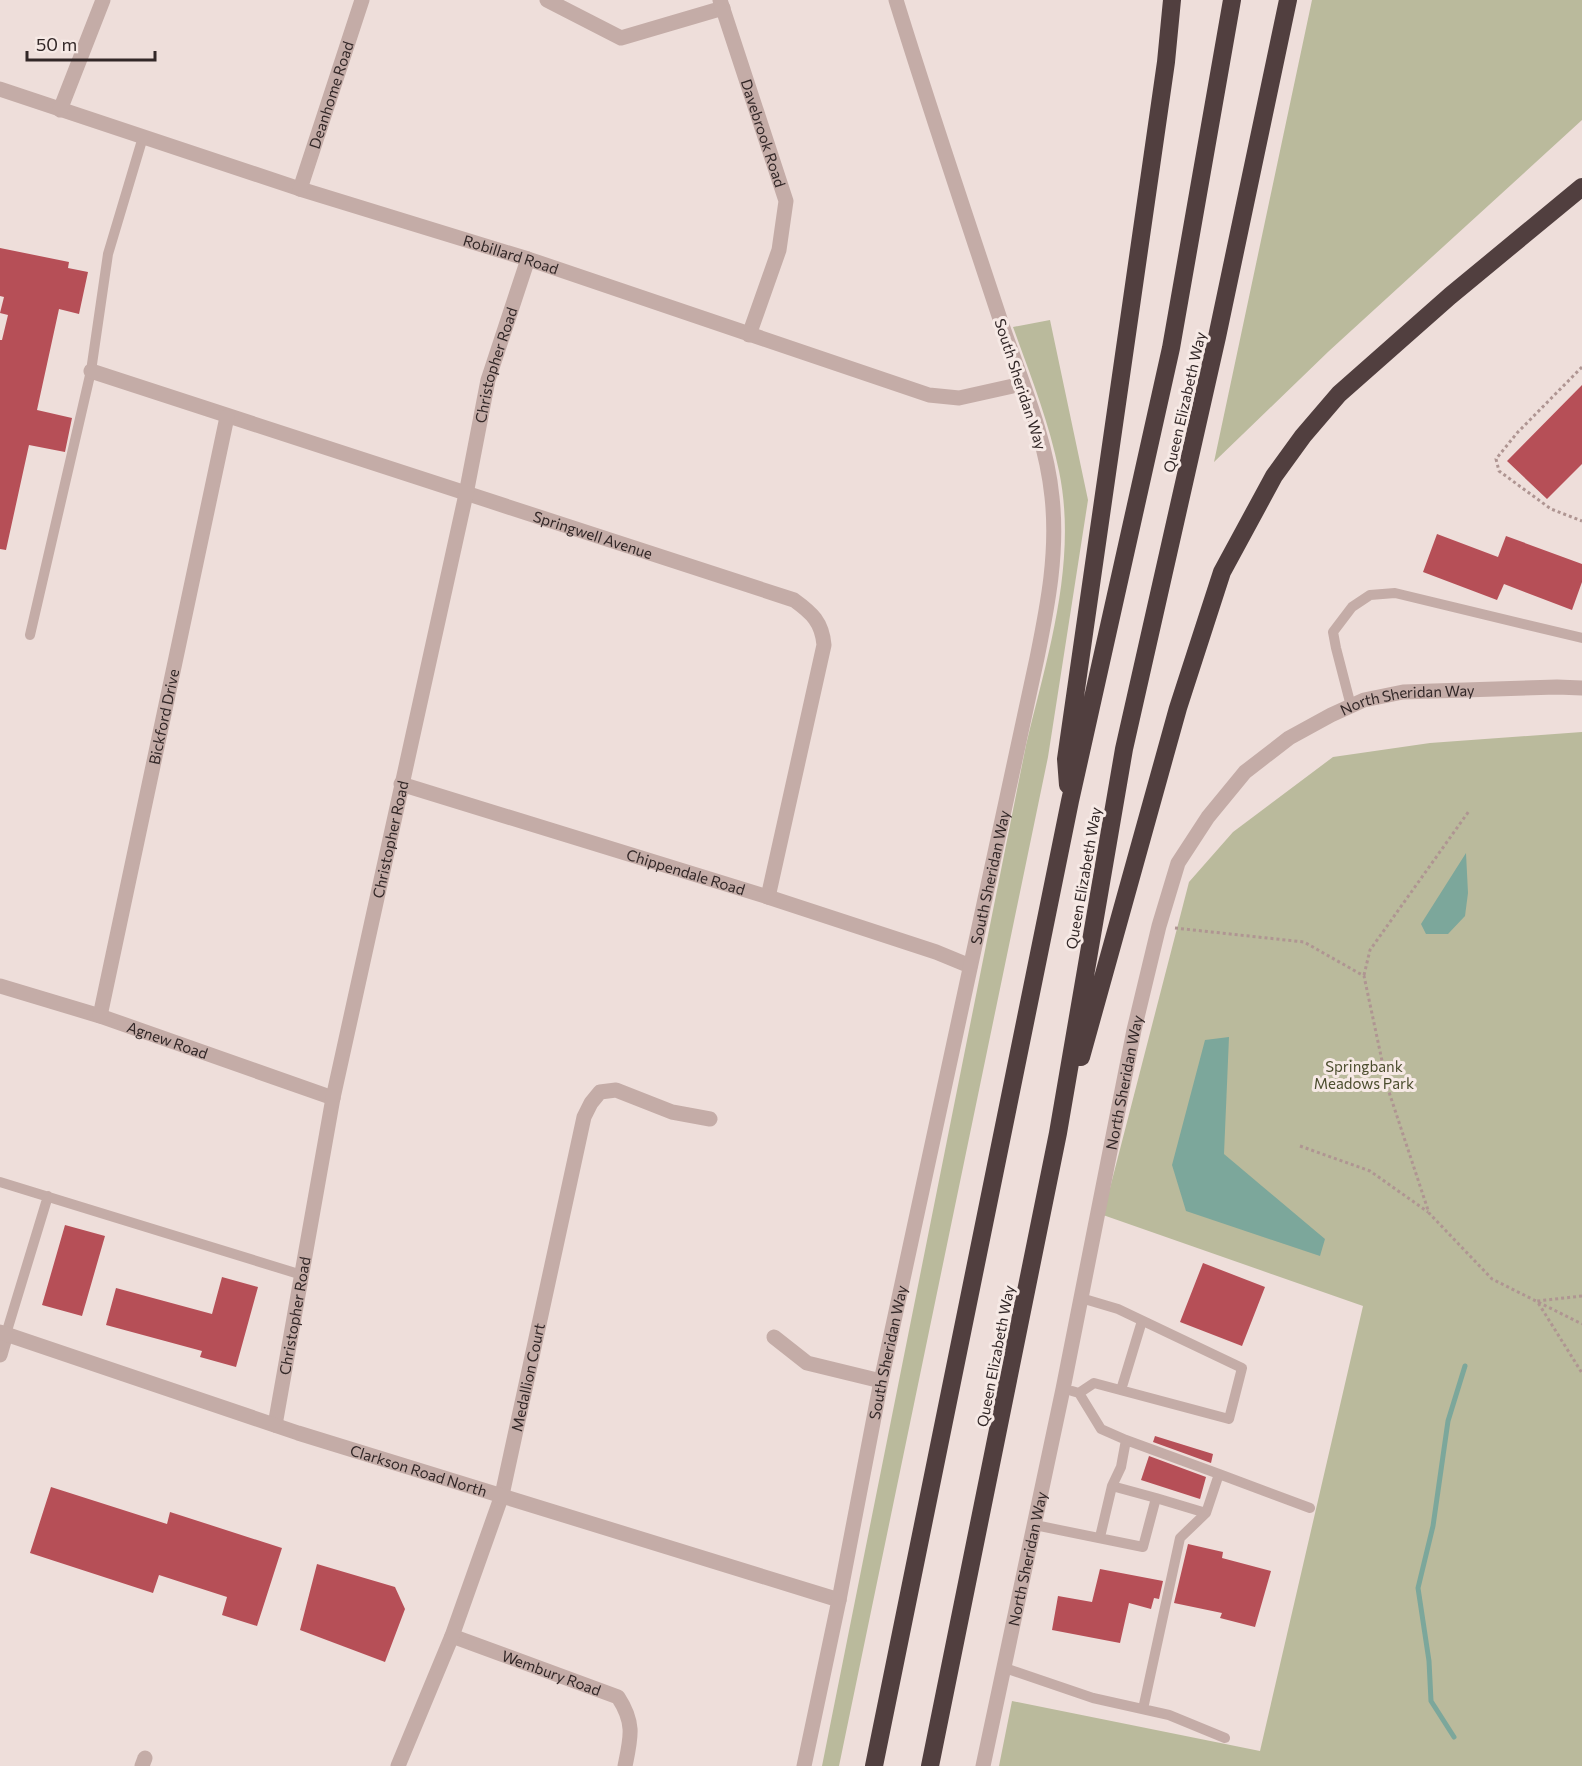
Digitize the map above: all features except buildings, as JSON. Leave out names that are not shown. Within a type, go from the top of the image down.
[{"type":"highway","points":[[1070,801],[1066,759],[1166,62],[1172,0]]},
{"type":"highway","name":"Queen Elizabeth Way","points":[[874,1766],[1070,801],[1171,348],[1232,0]]},
{"type":"highway","name":"Queen Elizabeth Way","points":[[930,1766],[1058,1133],[1124,749],[1220,325],[1288,0]]},
{"type":"highway","points":[[1058,1133],[1178,708],[1222,572],[1274,476],[1303,436],[1339,394],[1450,296],[1582,187]]},
{"type":"street","points":[[60,110],[103,0]]},
{"type":"street","name":"Deanhome Road","points":[[300,189],[362,0]]},
{"type":"street","points":[[547,0],[621,38],[721,4]]},
{"type":"street","name":"South Sheridan Way","points":[[804,1766],[881,1381],[1049,601],[1054,559],[1054,531],[1048,469],[1040,436],[924,91],[896,0]]},
{"type":"street","name":"Davebrook Road","points":[[721,4],[786,201],[779,250],[749,335]]},
{"type":"street","name":"Robillard Road","points":[[0,89],[300,189],[528,259],[929,395],[959,398],[1022,384]]},
{"type":"street","name":"Christopher Road","points":[[274,1425],[333,1098],[466,494],[488,380],[528,259]]},
{"type":"street","name":"Springwell Avenue","points":[[91,371],[794,600],[811,612],[823,631],[824,645],[768,897]]},
{"type":"street","name":"Bickford Drive","points":[[100,1016],[227,417]]},
{"type":"street","name":"North Sheridan Way","points":[[982,1766],[1035,1525],[1134,1030],[1158,926],[1178,863],[1208,817],[1245,772],[1289,738],[1364,700],[1403,692],[1582,688]]},
{"type":"street","name":"Chippendale Road","points":[[401,784],[768,897],[936,952],[970,966]]},
{"type":"street","name":"Agnew Road","points":[[0,986],[100,1016],[333,1098]]},
{"type":"street","name":"Medallion Court","points":[[398,1766],[452,1636],[502,1495],[584,1118],[591,1102],[600,1092],[616,1090],[672,1112],[710,1119]]},
{"type":"street","points":[[0,1355],[3,1333]]},
{"type":"street","name":"Clarkson Road North","points":[[3,1333],[274,1425],[839,1600]]},
{"type":"street","points":[[774,1337],[807,1363],[881,1381]]},
{"type":"street","name":"Wembury Road","points":[[452,1636],[618,1697],[628,1712],[631,1736],[625,1766]]},
{"type":"lane","points":[[30,635],[91,371],[108,254],[143,138]]},
{"type":"lane","points":[[1351,706],[1334,632],[1352,607],[1370,595],[1395,594],[1582,638]]},
{"type":"lane","points":[[0,1182],[302,1275]]},
{"type":"lane","points":[[3,1333],[48,1196]]},
{"type":"lane","points":[[1079,1393],[1094,1383],[1228,1419],[1242,1368],[1118,1310],[1081,1299]]},
{"type":"lane","points":[[1121,1390],[1142,1321]]},
{"type":"lane","points":[[1063,1389],[1079,1393],[1101,1429],[1310,1508]]},
{"type":"lane","points":[[1100,1537],[1112,1486],[1121,1467],[1126,1440]]},
{"type":"lane","points":[[1143,1710],[1180,1538],[1206,1512],[1219,1474]]},
{"type":"lane","points":[[1112,1486],[1206,1512]]},
{"type":"lane","points":[[1035,1525],[1143,1547],[1156,1498]]},
{"type":"lane","points":[[1005,1668],[1093,1698],[1168,1715],[1225,1738]]},
{"type":"path","points":[[1582,367],[1517,433],[1496,459],[1499,471],[1551,509],[1582,521]]},
{"type":"path","points":[[1429,1213],[1388,1089],[1364,976],[1370,950],[1469,811]]},
{"type":"path","points":[[1158,926],[1304,942],[1364,976]]},
{"type":"path","points":[[1300,1146],[1370,1171],[1429,1213],[1492,1279],[1582,1324]]},
{"type":"path","points":[[1537,1301],[1582,1296]]},
{"type":"path","points":[[1537,1301],[1582,1374]]},
{"type":"green space","points":[[1312,0],[1582,0],[1582,120],[1329,351],[1214,462]]},
{"type":"green space","points":[[1050,320],[1088,500],[1048,757],[839,1766],[822,1766],[1026,745],[1058,609],[1065,540],[1064,505],[1059,471],[1045,416],[1013,327]]},
{"type":"green space","name":"Springbank Meadows Park","points":[[1582,732],[1582,1766],[999,1766],[1012,1701],[1260,1751],[1363,1306],[1103,1215],[1189,882],[1233,832],[1333,757],[1430,743]]},
{"type":"water","points":[[1466,853],[1468,893],[1465,916],[1448,934],[1426,934],[1421,924]]},
{"type":"water","points":[[1229,1037],[1224,1154],[1325,1239],[1320,1256],[1186,1211],[1172,1165],[1205,1040]]},
{"type":"waterway","points":[[1454,1737],[1431,1701],[1429,1661],[1418,1588],[1433,1526],[1448,1421],[1465,1366]]}]
